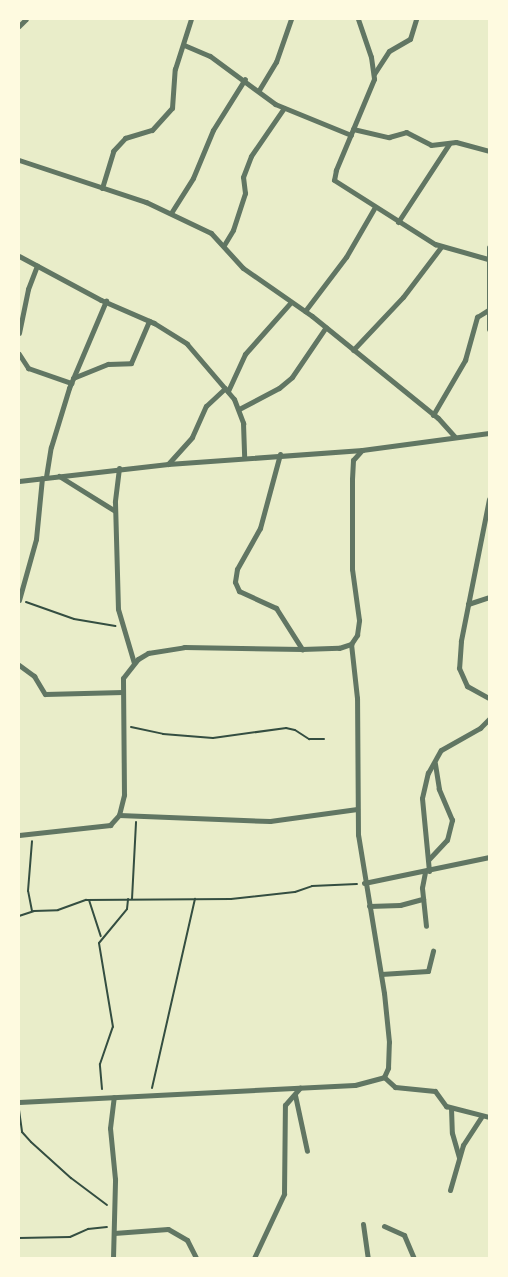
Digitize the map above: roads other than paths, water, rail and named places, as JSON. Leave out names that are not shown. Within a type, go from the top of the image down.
[{"type":"street","points":[[19,26],[26,19]]},
{"type":"street","points":[[102,188],[113,151],[126,138],[152,130],[172,108],[175,69],[184,45],[190,19]]},
{"type":"street","points":[[259,90],[276,62],[291,19]]},
{"type":"street","points":[[358,19],[374,74]]},
{"type":"street","points":[[416,19],[410,39],[388,51],[374,74],[334,180],[398,222],[441,247],[488,259]]},
{"type":"street","points":[[184,45],[210,56],[284,108],[352,132],[389,137],[406,132],[431,145],[463,143],[489,151]]},
{"type":"street","points":[[171,213],[193,178],[213,130],[245,79]]},
{"type":"street","points":[[224,245],[233,230],[245,193],[243,177],[251,156],[284,108]]},
{"type":"street","points":[[398,222],[449,144]]},
{"type":"street","points":[[19,160],[171,213],[211,233],[243,268],[326,327],[433,415],[455,437]]},
{"type":"street","points":[[305,311],[346,257],[375,207]]},
{"type":"street","points":[[353,350],[403,297],[441,247]]},
{"type":"street","points":[[489,247],[489,327]]},
{"type":"street","points":[[19,256],[106,302],[149,321],[187,344],[227,390],[239,409],[244,458]]},
{"type":"street","points":[[19,333],[28,288],[38,266]]},
{"type":"street","points":[[19,599],[36,539],[44,478],[51,447],[72,380],[106,302]]},
{"type":"street","points":[[168,464],[192,437],[206,406],[227,390],[245,354],[291,302]]},
{"type":"street","points":[[433,415],[465,360],[477,317],[488,310]]},
{"type":"street","points":[[19,354],[28,368],[72,380],[108,364],[131,363],[149,321]]},
{"type":"street","points":[[239,409],[280,388],[292,376],[326,327]]},
{"type":"street","points":[[19,481],[119,468],[280,454],[362,450],[489,433]]},
{"type":"street","points":[[19,835],[110,825],[119,815],[124,795],[123,678],[134,663],[148,653],[184,647],[302,649],[339,648],[350,644],[357,635],[359,620],[352,569],[353,460],[362,450]]},
{"type":"street","points":[[280,454],[260,528],[237,569],[235,582],[239,591],[276,608],[302,649]]},
{"type":"street","points":[[119,468],[115,512],[118,609],[134,663]]},
{"type":"street","points":[[59,476],[115,512]]},
{"type":"street","points":[[489,500],[487,525],[468,604],[459,668],[467,686],[489,698]]},
{"type":"street","points":[[468,604],[489,597]]},
{"type":"street","points":[[350,644],[357,698],[357,809],[364,883],[381,974],[389,1042],[388,1068],[384,1077]]},
{"type":"street","points":[[19,665],[34,676],[45,694],[122,692]]},
{"type":"street","points":[[426,926],[423,899],[429,859],[422,798],[428,773],[446,746],[480,728],[489,719]]},
{"type":"street","points":[[429,859],[447,840],[452,820],[439,789],[435,763]]},
{"type":"street","points":[[119,815],[270,821],[357,809]]},
{"type":"street","points":[[364,883],[427,872],[489,857]]},
{"type":"street","points":[[369,906],[400,906],[423,899]]},
{"type":"street","points":[[381,974],[428,972],[433,951]]},
{"type":"street","points":[[19,1102],[355,1085],[384,1077]]},
{"type":"street","points":[[384,1077],[395,1087],[435,1091],[446,1106],[481,1117],[489,1117]]},
{"type":"street","points":[[254,1258],[284,1194],[284,1110],[287,1101],[300,1088]]},
{"type":"street","points":[[295,1094],[307,1151]]},
{"type":"street","points":[[113,1258],[115,1211],[110,1128],[114,1097]]},
{"type":"street","points":[[451,1108],[452,1133],[459,1157]]},
{"type":"street","points":[[450,1190],[463,1145],[481,1117]]},
{"type":"street","points":[[363,1224],[368,1258]]},
{"type":"street","points":[[384,1226],[404,1235],[414,1258]]},
{"type":"street","points":[[114,1233],[168,1229],[186,1240],[196,1258]]}]
